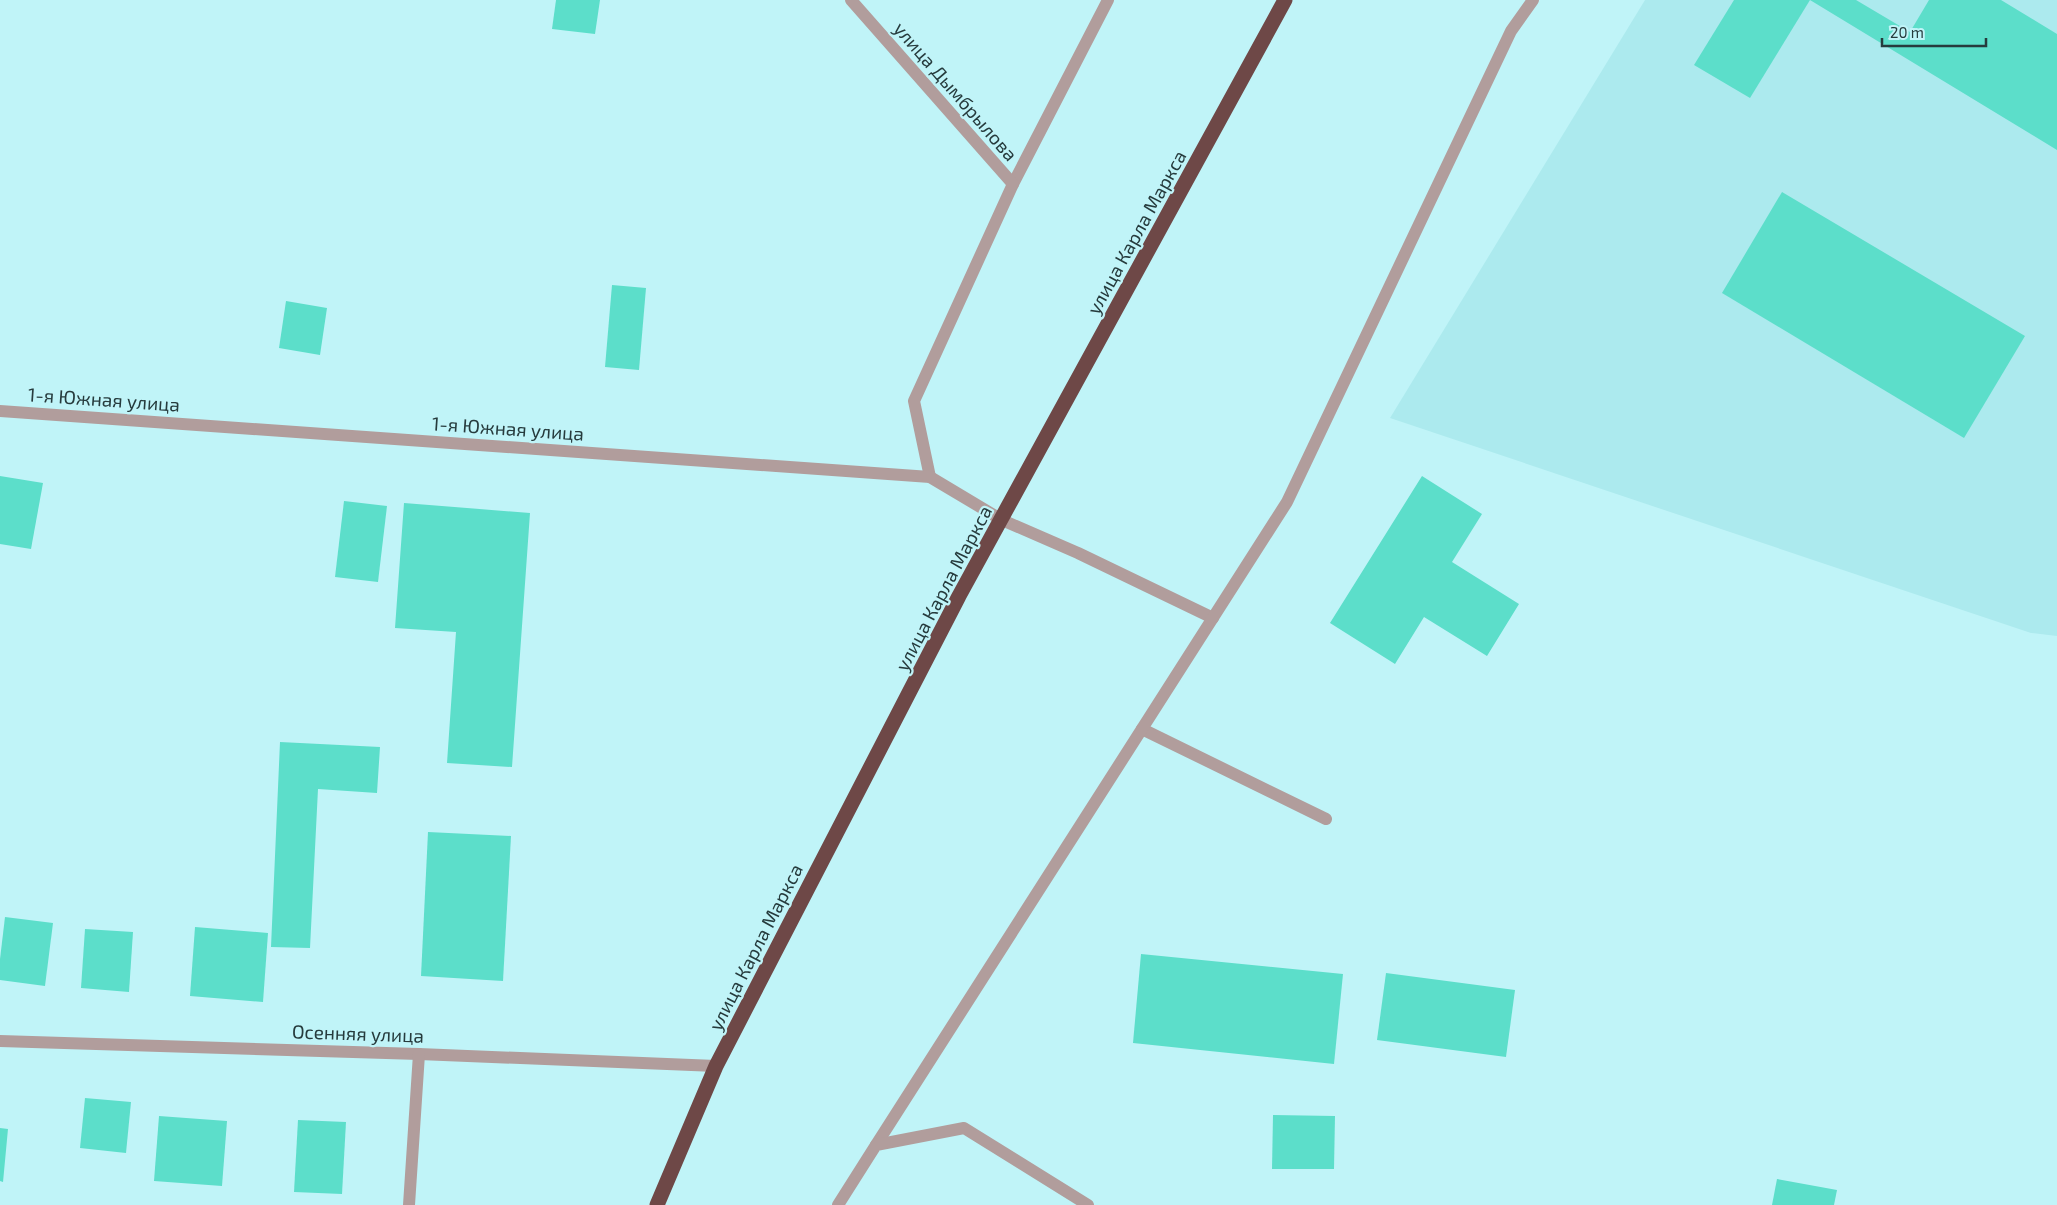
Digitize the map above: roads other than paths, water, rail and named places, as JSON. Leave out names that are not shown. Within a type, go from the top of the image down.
[{"type":"highway","name":"улица Карла Маркса","points":[[657,1205],[716,1066],[959,596],[1285,0]]},
{"type":"street","name":"улица Дымбрылова","points":[[851,0],[1013,184]]},
{"type":"street","points":[[930,477],[914,401],[1013,184],[1108,0]]},
{"type":"street","points":[[838,1205],[1287,502],[1511,31],[1533,0]]},
{"type":"street","name":"1-я Южная улица","points":[[0,411],[930,477],[1002,520],[1078,553],[1213,618]]},
{"type":"street","points":[[1142,729],[1326,819]]},
{"type":"street","name":"Осенняя улица","points":[[0,1042],[420,1054],[716,1066]]},
{"type":"street","points":[[409,1205],[420,1054]]},
{"type":"street","points":[[876,1145],[964,1128],[1088,1205]]}]
